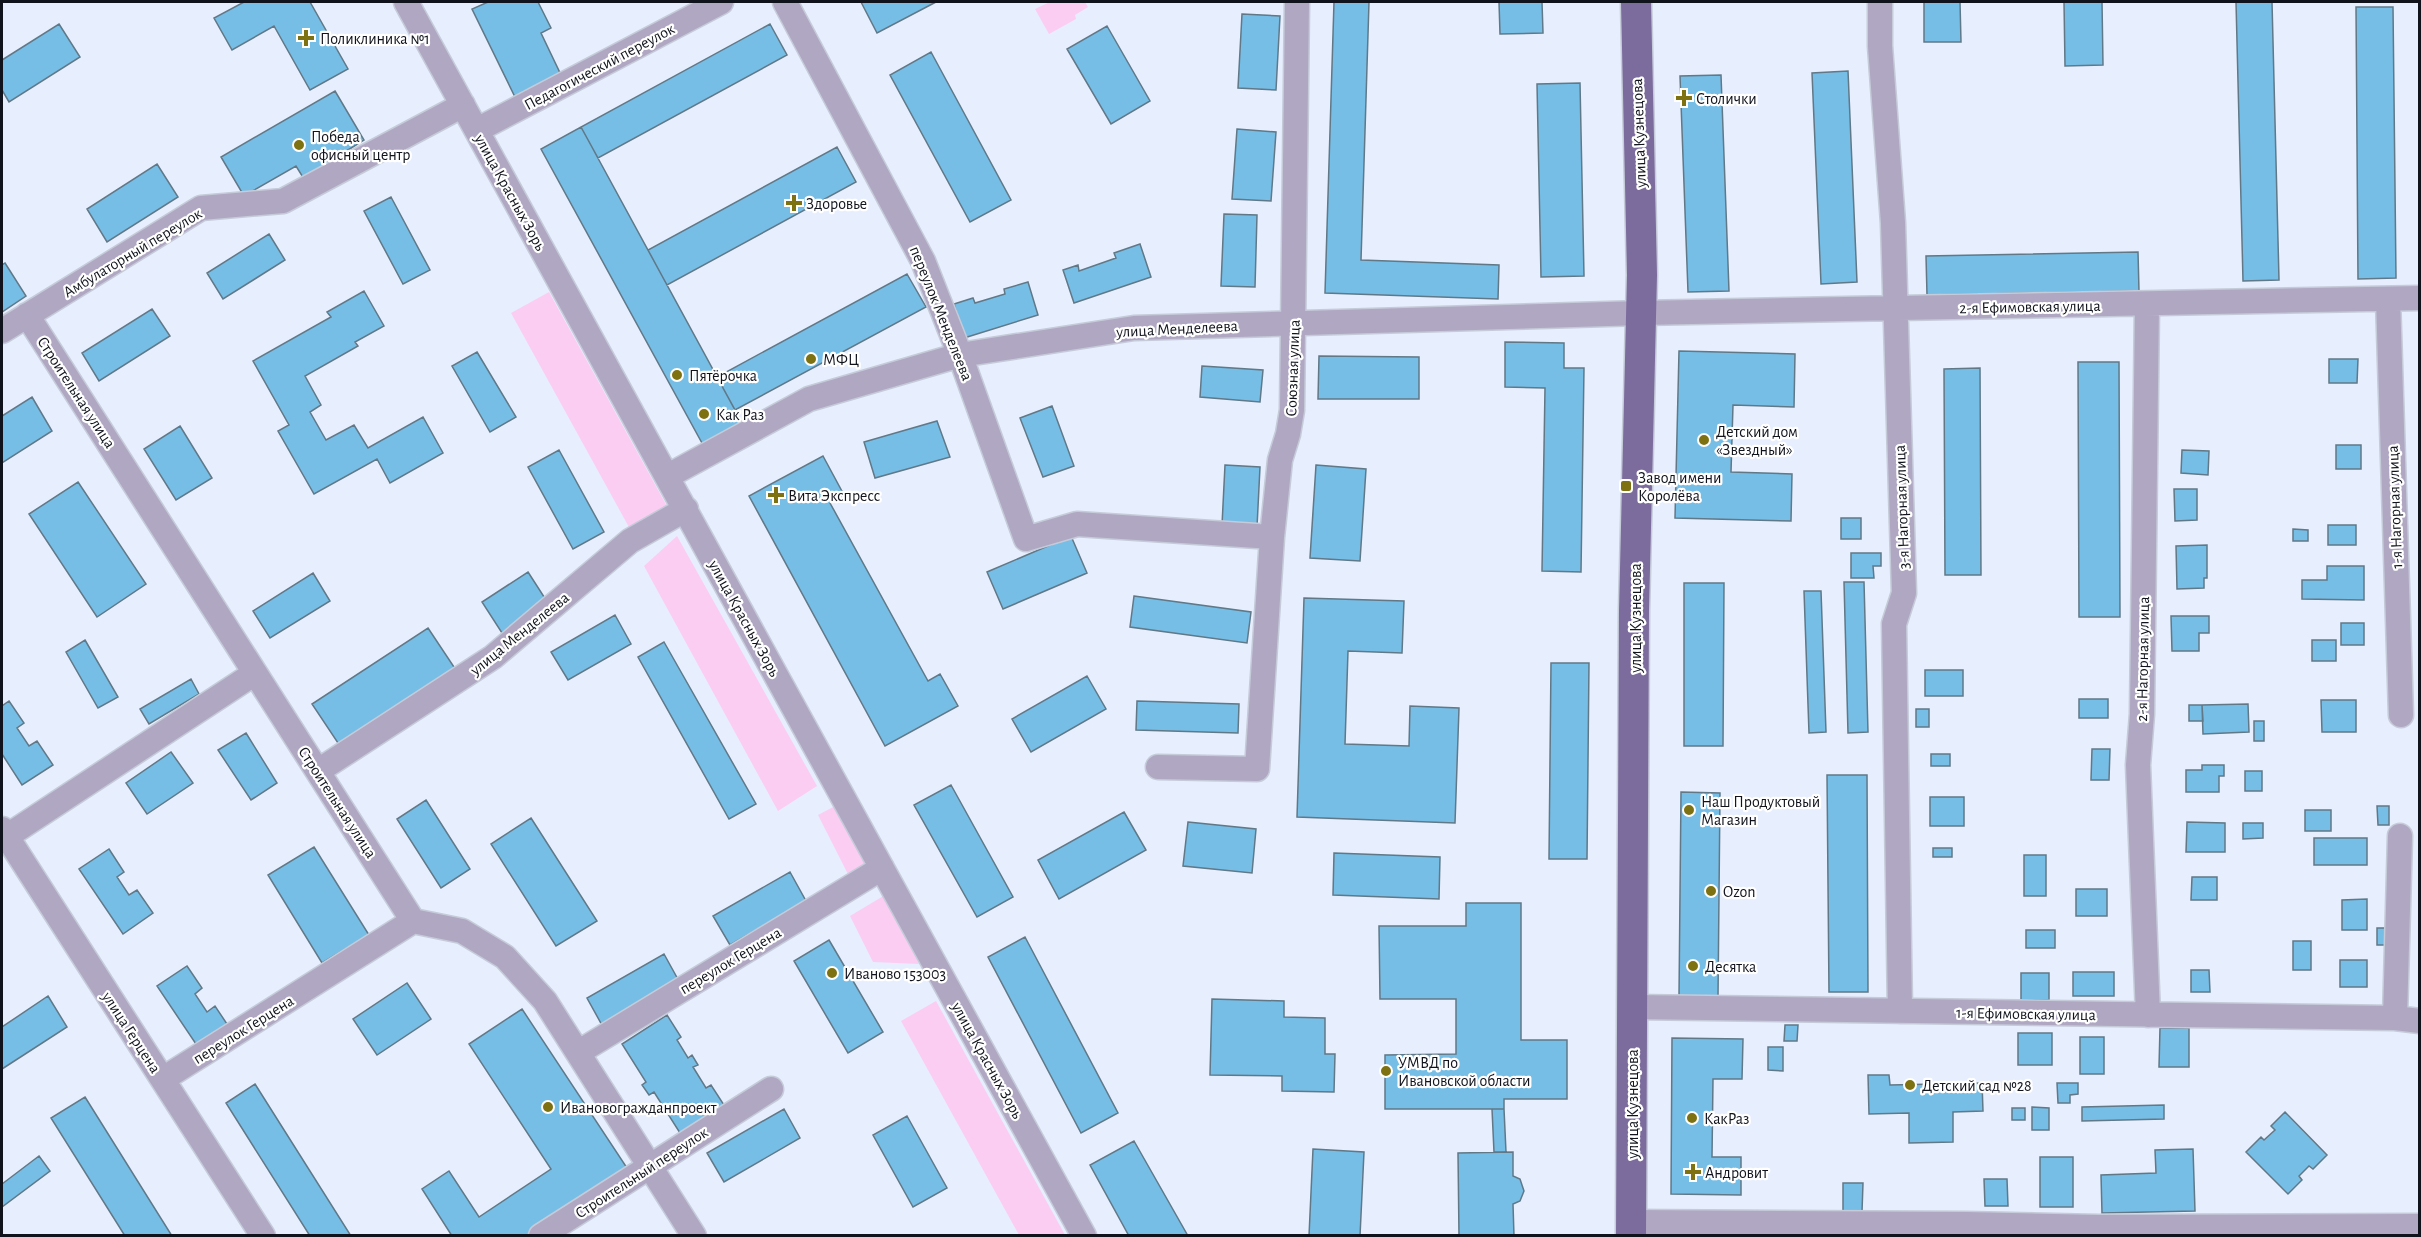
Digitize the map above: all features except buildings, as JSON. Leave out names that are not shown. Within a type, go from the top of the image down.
[{"type":"main road","name":"улица Кузнецова","points":[[1631,1229],[1634,611],[1641,313],[1636,2]]},
{"type":"street","name":"улица Красных Зорь","points":[[406,2],[1084,1236]]},
{"type":"street","name":"Педагогический переулок","points":[[477,130],[721,2]]},
{"type":"street","name":"переулок Менделеева","points":[[785,2],[923,261],[960,354],[1026,539],[1077,524],[1272,537]]},
{"type":"street","name":"Союзная улица","points":[[1158,767],[1257,769],[1272,537],[1280,460],[1292,410],[1297,2]]},
{"type":"street","name":"3-я Нагорная улица","points":[[1880,2],[1880,46],[1893,223],[1904,593],[1894,624],[1900,1011]]},
{"type":"street","name":"Амбулаторный переулок","points":[[2,331],[201,208],[283,201],[464,105]]},
{"type":"street","name":"2-я Ефимовская улица","points":[[1641,313],[2420,298]]},
{"type":"street","name":"1-я Нагорная улица","points":[[2388,299],[2401,715]]},
{"type":"street","name":"2-я Нагорная улица","points":[[2147,304],[2142,714],[2138,765],[2148,1015]]},
{"type":"street","name":"улица Менделеева","points":[[668,476],[808,399],[960,354],[1134,328],[1641,313]]},
{"type":"street","name":"Строительная улица","points":[[27,315],[414,921]]},
{"type":"street","name":"улица Менделеева","points":[[318,771],[493,657],[630,541],[686,509]]},
{"type":"street","points":[[4,833],[255,673]]},
{"type":"street","name":"улица Герцена","points":[[4,833],[263,1236]]},
{"type":"street","points":[[2395,1018],[2400,836]]},
{"type":"street","name":"переулок Герцена","points":[[579,1052],[882,868]]},
{"type":"street","points":[[414,921],[462,931],[505,957],[545,1001],[694,1236]]},
{"type":"street","name":"переулок Герцена","points":[[163,1079],[414,921]]},
{"type":"street","name":"1-я Ефимовская улица","points":[[1633,1007],[2395,1018],[2420,1021]]},
{"type":"street","name":"Строительный переулок","points":[[542,1236],[771,1089]]},
{"type":"street","points":[[1631,1229],[1966,1224],[2098,1227],[2420,1226]]},
{"type":"shaded area","points":[[1050,2],[1085,2],[1088,7],[1075,15],[1076,19],[1049,34],[1035,9]]},
{"type":"shaded area","points":[[549,292],[668,508],[630,529],[511,313]]},
{"type":"shaded area","points":[[677,536],[817,786],[778,811],[644,566]]},
{"type":"shaded area","points":[[835,806],[873,877],[854,886],[818,815]]},
{"type":"shaded area","points":[[885,895],[919,964],[873,962],[850,916]]},
{"type":"shaded area","points":[[936,1001],[1065,1235],[1019,1235],[901,1021]]},
{"type":"place","name":"Поликлиника №1","points":[[306,38]]},
{"type":"place","name":"Столички","points":[[1684,98]]},
{"type":"place","name":"Победа офисный центр","points":[[299,145]]},
{"type":"place","name":"Здоровье","points":[[794,203]]},
{"type":"place","name":"МФЦ","points":[[811,359]]},
{"type":"place","name":"Пятёрочка","points":[[677,375]]},
{"type":"place","name":"Как Раз","points":[[704,414]]},
{"type":"place","name":"Детский дом «Звездный»","points":[[1704,440]]},
{"type":"place","name":"Завод имени Королёва","points":[[1626,486]]},
{"type":"place","name":"Вита Экспресс","points":[[776,495]]},
{"type":"place","name":"Наш Продуктовый Магазин","points":[[1689,810]]},
{"type":"place","name":"Ozon","points":[[1711,891]]},
{"type":"place","name":"Десятка","points":[[1693,966]]},
{"type":"place","name":"Иваново 153003","points":[[832,973]]},
{"type":"place","name":"УМВД по Ивановской области","points":[[1386,1071]]},
{"type":"place","name":"Детский сад №28","points":[[1910,1085]]},
{"type":"place","name":"Ивановогражданпроект","points":[[548,1107]]},
{"type":"place","name":"КакРаз","points":[[1692,1118]]},
{"type":"place","name":"Андровит","points":[[1693,1172]]}]
